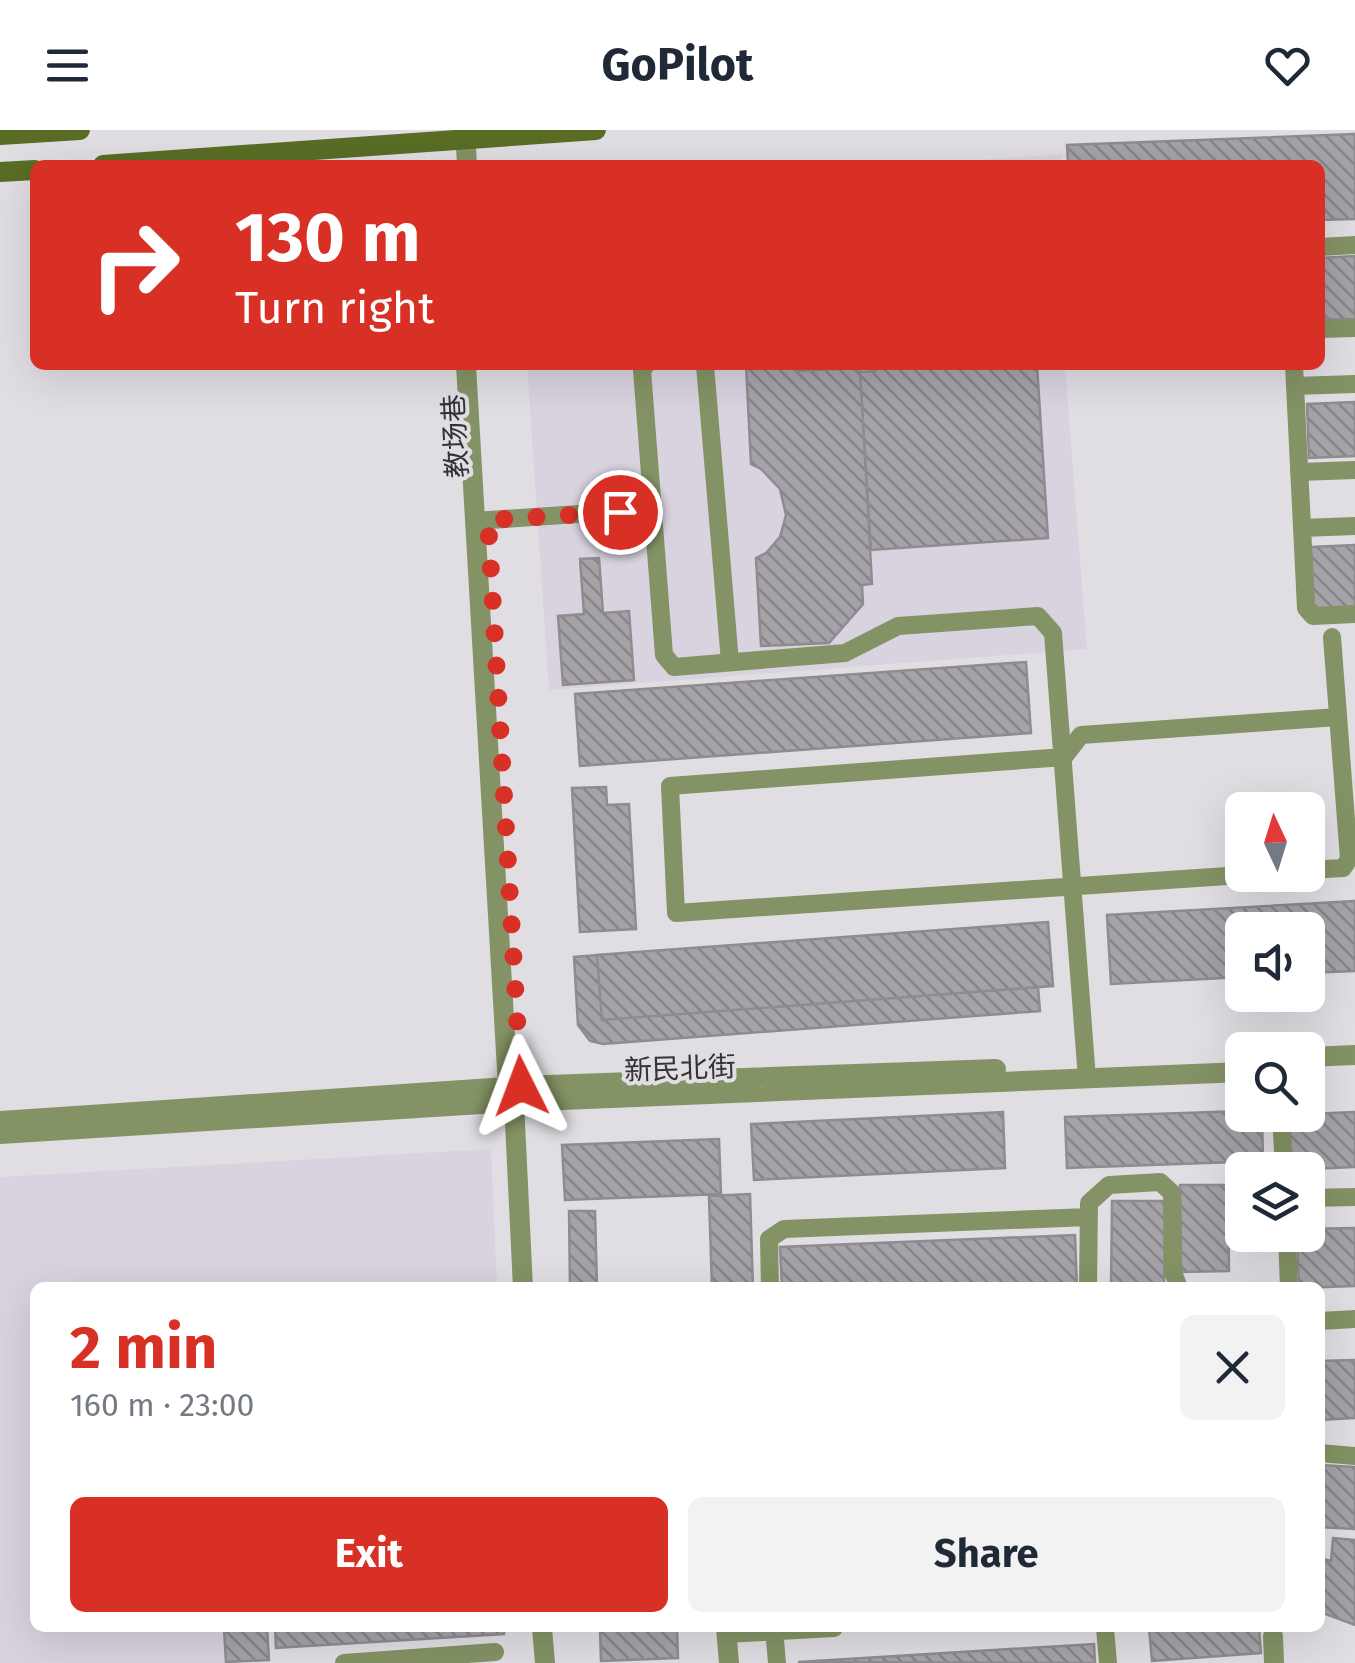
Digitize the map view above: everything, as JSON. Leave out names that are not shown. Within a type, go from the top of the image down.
[{"type":"main road","points":[[0,135],[80,130]]},
{"type":"main road","points":[[162,160],[459,135],[596,130]]},
{"type":"main road","points":[[0,172],[30,170]]},
{"type":"street","points":[[456,160],[459,135]]},
{"type":"street","points":[[459,135],[466,160]]},
{"type":"street","name":"教场巷","points":[[466,370],[481,520]]},
{"type":"street","name":"教场巷","points":[[478,370],[481,520],[523,1282]]},
{"type":"street","points":[[1325,1056],[1355,1055]]},
{"type":"street","name":"新民北街","points":[[1086,1072],[1225,1061]]},
{"type":"street","points":[[1325,1068],[1355,1067]]},
{"type":"street","name":"新民北街","points":[[0,1120],[514,1091],[1086,1072],[1225,1072]]},
{"type":"street","name":"新民北街","points":[[0,1134],[514,1091]]},
{"type":"street","points":[[542,1632],[545,1663]]},
{"type":"street","points":[[726,1632],[729,1663]]},
{"type":"street","points":[[1273,1636],[1274,1663]]},
{"type":"lane","points":[[1325,247],[1355,246]]},
{"type":"lane","points":[[1325,329],[1355,328]]},
{"type":"lane","points":[[642,370],[664,655],[674,667],[845,653],[898,626],[1038,616],[1053,633],[1086,1072]]},
{"type":"lane","points":[[705,370],[730,662]]},
{"type":"lane","points":[[1294,370],[1306,608],[1313,616],[1355,614]]},
{"type":"lane","points":[[1295,386],[1355,384]]},
{"type":"lane","points":[[1299,472],[1355,470]]},
{"type":"lane","points":[[481,520],[653,510]]},
{"type":"lane","points":[[1302,528],[1355,526]]},
{"type":"lane","points":[[1325,869],[1343,868],[1349,859],[1332,637]]},
{"type":"lane","points":[[1225,876],[676,913],[670,786],[1064,757],[1081,734],[1338,717]]},
{"type":"lane","points":[[1088,1282],[1090,1202],[1109,1185],[1160,1182],[1172,1194],[1173,1272],[1177,1282]]},
{"type":"lane","points":[[1325,1198],[1355,1197]]},
{"type":"lane","points":[[770,1282],[769,1239],[784,1229],[1089,1217]]},
{"type":"lane","points":[[1288,1252],[1289,1282]]},
{"type":"lane","points":[[1325,1320],[1355,1319]]},
{"type":"lane","points":[[1325,1454],[1355,1456]]},
{"type":"lane","points":[[774,1632],[777,1663]]},
{"type":"lane","points":[[1105,1632],[1108,1663]]},
{"type":"lane","points":[[344,1663],[494,1652]]},
{"type":"shaded area","points":[[1062,154],[1062,160],[976,160]]},
{"type":"shaded area","points":[[527,370],[1065,370],[1087,649],[549,690]]},
{"type":"shaded area","points":[[491,1149],[497,1282],[30,1282],[30,1632],[268,1632],[270,1660],[0,1663],[0,1177]]},
{"type":"building","points":[[1355,134],[1355,219],[1325,220],[1325,160],[1068,160],[1067,145]]},
{"type":"building","points":[[1355,256],[1355,319],[1325,320],[1325,258]]},
{"type":"building","points":[[746,370],[860,370],[872,584],[862,585],[863,604],[829,643],[761,646],[756,558],[780,537],[786,515],[780,489],[751,464]]},
{"type":"building","points":[[1037,370],[1048,538],[871,550],[860,372]]},
{"type":"building","points":[[1355,402],[1355,456],[1309,458],[1307,404]]},
{"type":"building","points":[[1355,545],[1355,607],[1314,609],[1311,547]]},
{"type":"building","points":[[599,558],[603,613],[629,611],[634,680],[563,685],[558,616],[584,614],[580,559]]},
{"type":"building","points":[[1026,662],[1031,733],[580,766],[575,694]]},
{"type":"building","points":[[606,787],[607,805],[629,804],[636,929],[580,932],[572,788]]},
{"type":"building","points":[[1355,901],[1355,971],[1325,972],[1325,912],[1225,912],[1225,978],[1111,984],[1107,915]]},
{"type":"building","points":[[1048,922],[1053,986],[602,1020],[597,955]]},
{"type":"building","points":[[597,955],[602,1020],[1038,987],[1040,1011],[603,1044],[590,1041],[578,1025],[574,957]]},
{"type":"building","points":[[1003,1112],[1005,1168],[754,1180],[751,1124]]},
{"type":"building","points":[[1225,1112],[1225,1132],[1262,1132],[1263,1152],[1225,1152],[1225,1162],[1067,1168],[1065,1117]]},
{"type":"building","points":[[1355,1112],[1355,1167],[1325,1168],[1325,1152],[1288,1152],[1288,1132],[1325,1132],[1325,1113]]},
{"type":"building","points":[[719,1139],[721,1194],[565,1200],[562,1145]]},
{"type":"building","points":[[1180,1185],[1225,1185],[1225,1252],[1229,1252],[1229,1271],[1181,1272]]},
{"type":"building","points":[[750,1194],[753,1282],[712,1282],[709,1196]]},
{"type":"building","points":[[1112,1201],[1165,1201],[1164,1282],[1111,1282]]},
{"type":"building","points":[[569,1211],[595,1211],[597,1282],[570,1282]]},
{"type":"building","points":[[1355,1228],[1355,1286],[1325,1287],[1325,1282],[1299,1282],[1298,1252],[1325,1252],[1325,1229]]},
{"type":"building","points":[[1075,1235],[1077,1282],[782,1282],[780,1247]]},
{"type":"building","points":[[1355,1360],[1355,1418],[1325,1420],[1325,1361]]},
{"type":"building","points":[[1325,1465],[1355,1467],[1355,1529],[1325,1527]]},
{"type":"building","points":[[1333,1538],[1355,1540],[1355,1625],[1325,1614],[1325,1559],[1331,1561]]},
{"type":"building","points":[[224,1632],[267,1632],[269,1660],[226,1662]]},
{"type":"building","points":[[275,1632],[504,1632],[504,1634],[276,1648]]},
{"type":"building","points":[[600,1632],[677,1632],[678,1658],[601,1661]]},
{"type":"building","points":[[1149,1632],[1259,1632],[1261,1653],[1152,1661]]},
{"type":"building","points":[[1094,1644],[1095,1663],[798,1662]]},
{"type":"route","points":[[521,1086],[488,520],[620,512]]}]
